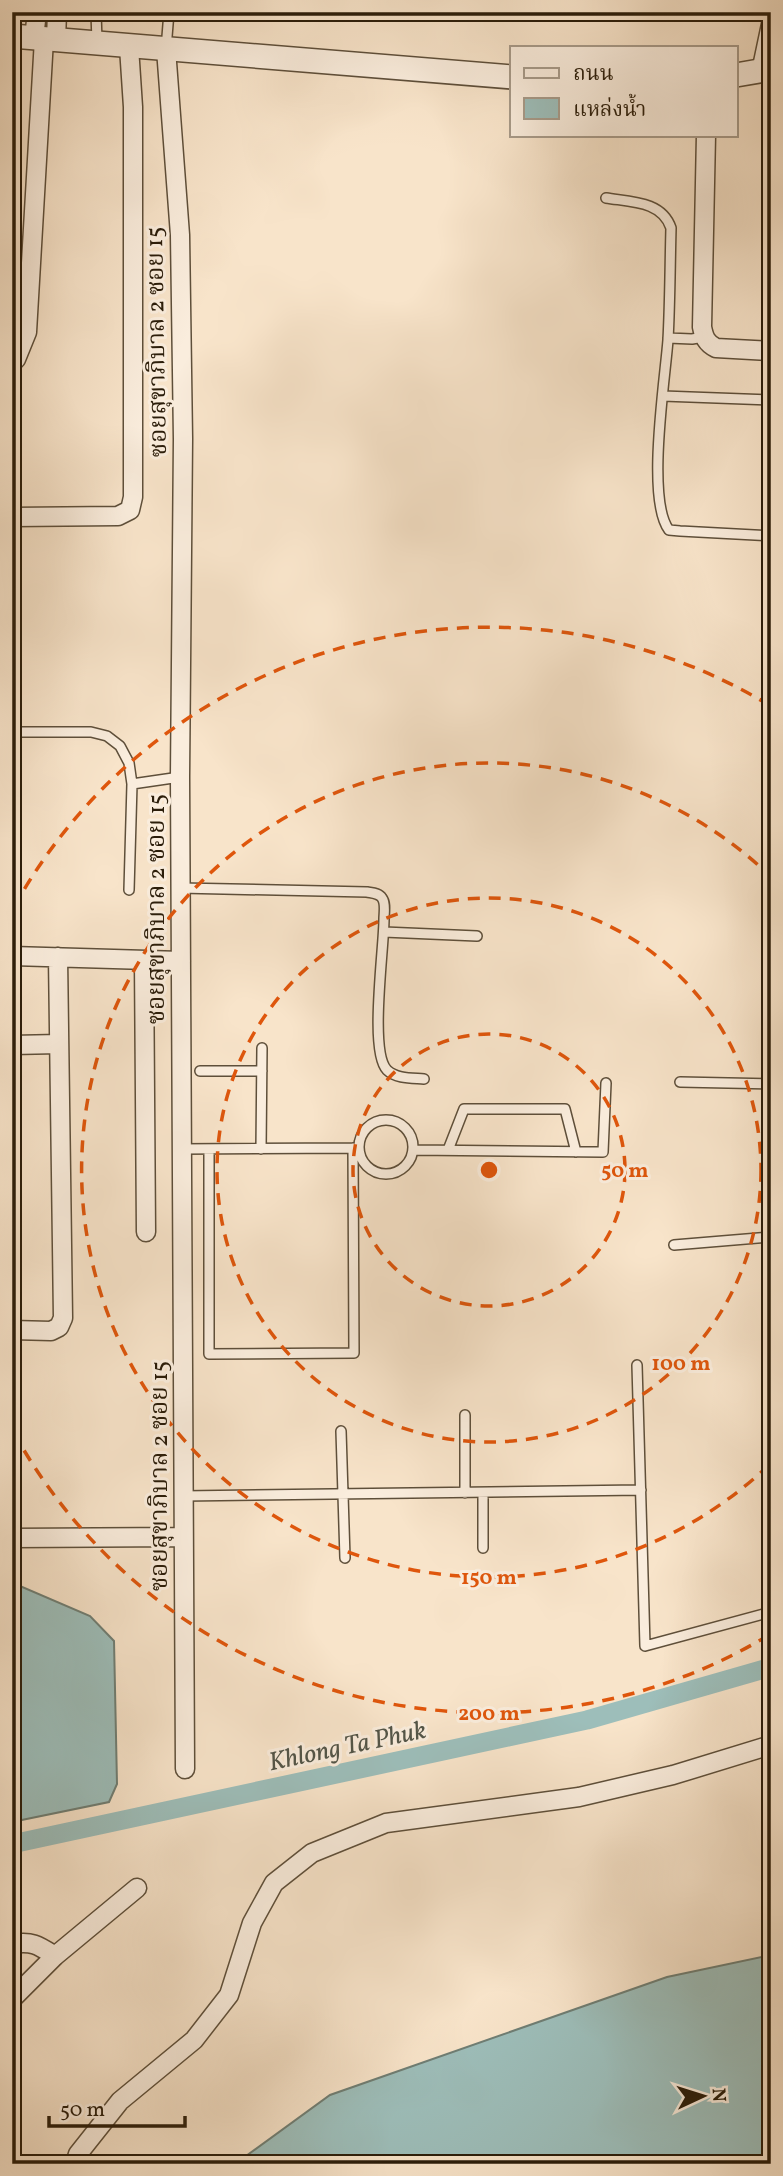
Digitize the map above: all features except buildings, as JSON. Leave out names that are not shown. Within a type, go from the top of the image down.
[{"type":"street","points":[[12,362],[16,359],[27,332],[37,12]]},
{"type":"street","points":[[36,38],[57,12]]},
{"type":"street","points":[[36,38],[510,77]]},
{"type":"street","points":[[12,517],[118,516],[130,510],[133,497],[133,107],[130,47]]},
{"type":"street","name":"ซอยสุขาภิบาล 2 ซอย 15","points":[[166,49],[180,235],[183,439],[180,888],[185,1769]]},
{"type":"street","points":[[706,136],[704,337],[716,348],[771,352]]},
{"type":"street","points":[[12,957],[181,961]]},
{"type":"street","points":[[12,1330],[51,1331],[59,1327],[63,1318],[58,957]]},
{"type":"street","points":[[144,960],[146,1232]]},
{"type":"street","points":[[12,1045],[59,1044]]},
{"type":"street","points":[[12,1538],[183,1537]]},
{"type":"street","points":[[75,2164],[78,2154],[120,2101],[194,2040],[229,1995],[252,1923],[274,1883],[312,1853],[386,1823],[579,1797],[673,1775],[771,1745]]},
{"type":"street","points":[[12,1999],[55,1956],[137,1888]]},
{"type":"street","points":[[12,1944],[37,1944],[55,1956]]},
{"type":"lane","points":[[96,12],[97,44]]},
{"type":"lane","points":[[166,49],[169,12]]},
{"type":"lane","points":[[754,72],[769,12]]},
{"type":"lane","points":[[606,198],[650,205],[668,218],[671,228],[668,338],[659,436],[660,512],[669,530],[771,536]]},
{"type":"lane","points":[[668,338],[692,340],[704,337]]},
{"type":"lane","points":[[663,396],[771,400]]},
{"type":"lane","points":[[12,732],[91,732],[107,736],[120,746],[129,762],[132,784],[129,890]]},
{"type":"lane","points":[[132,784],[180,777]]},
{"type":"lane","points":[[180,888],[376,893],[382,897],[384,932],[377,1035],[380,1055],[385,1068],[393,1075],[424,1079]]},
{"type":"lane","points":[[384,932],[477,936]]},
{"type":"lane","points":[[261,1149],[262,1048]]},
{"type":"lane","points":[[200,1071],[262,1071]]},
{"type":"lane","points":[[680,1082],[771,1084]]},
{"type":"lane","points":[[413,1150],[603,1152],[606,1083]]},
{"type":"lane","points":[[449,1150],[464,1109],[565,1109],[576,1152]]},
{"type":"lane","points":[[209,1149],[209,1354],[235,1354],[354,1353],[356,1148],[362,1132],[369,1125],[386,1119],[404,1126],[410,1133],[413,1150],[407,1166],[391,1174],[383,1174],[367,1167],[356,1148]]},
{"type":"lane","points":[[182,1149],[356,1148]]},
{"type":"lane","points":[[674,1245],[771,1237]]},
{"type":"lane","points":[[637,1365],[645,1646],[771,1612]]},
{"type":"lane","points":[[465,1415],[465,1493]]},
{"type":"lane","points":[[341,1431],[345,1558]]},
{"type":"lane","points":[[183,1496],[641,1490]]},
{"type":"lane","points":[[483,1493],[483,1548]]},
{"type":"water","points":[[12,1586],[20,1586],[90,1616],[114,1641],[117,1784],[109,1802],[12,1822]]},
{"type":"water","points":[[771,1955],[771,2164],[235,2164],[330,2095],[667,1977]]},
{"type":"waterway","name":"Khlong Ta Phuk","points":[[12,1844],[587,1720],[771,1667]]}]
